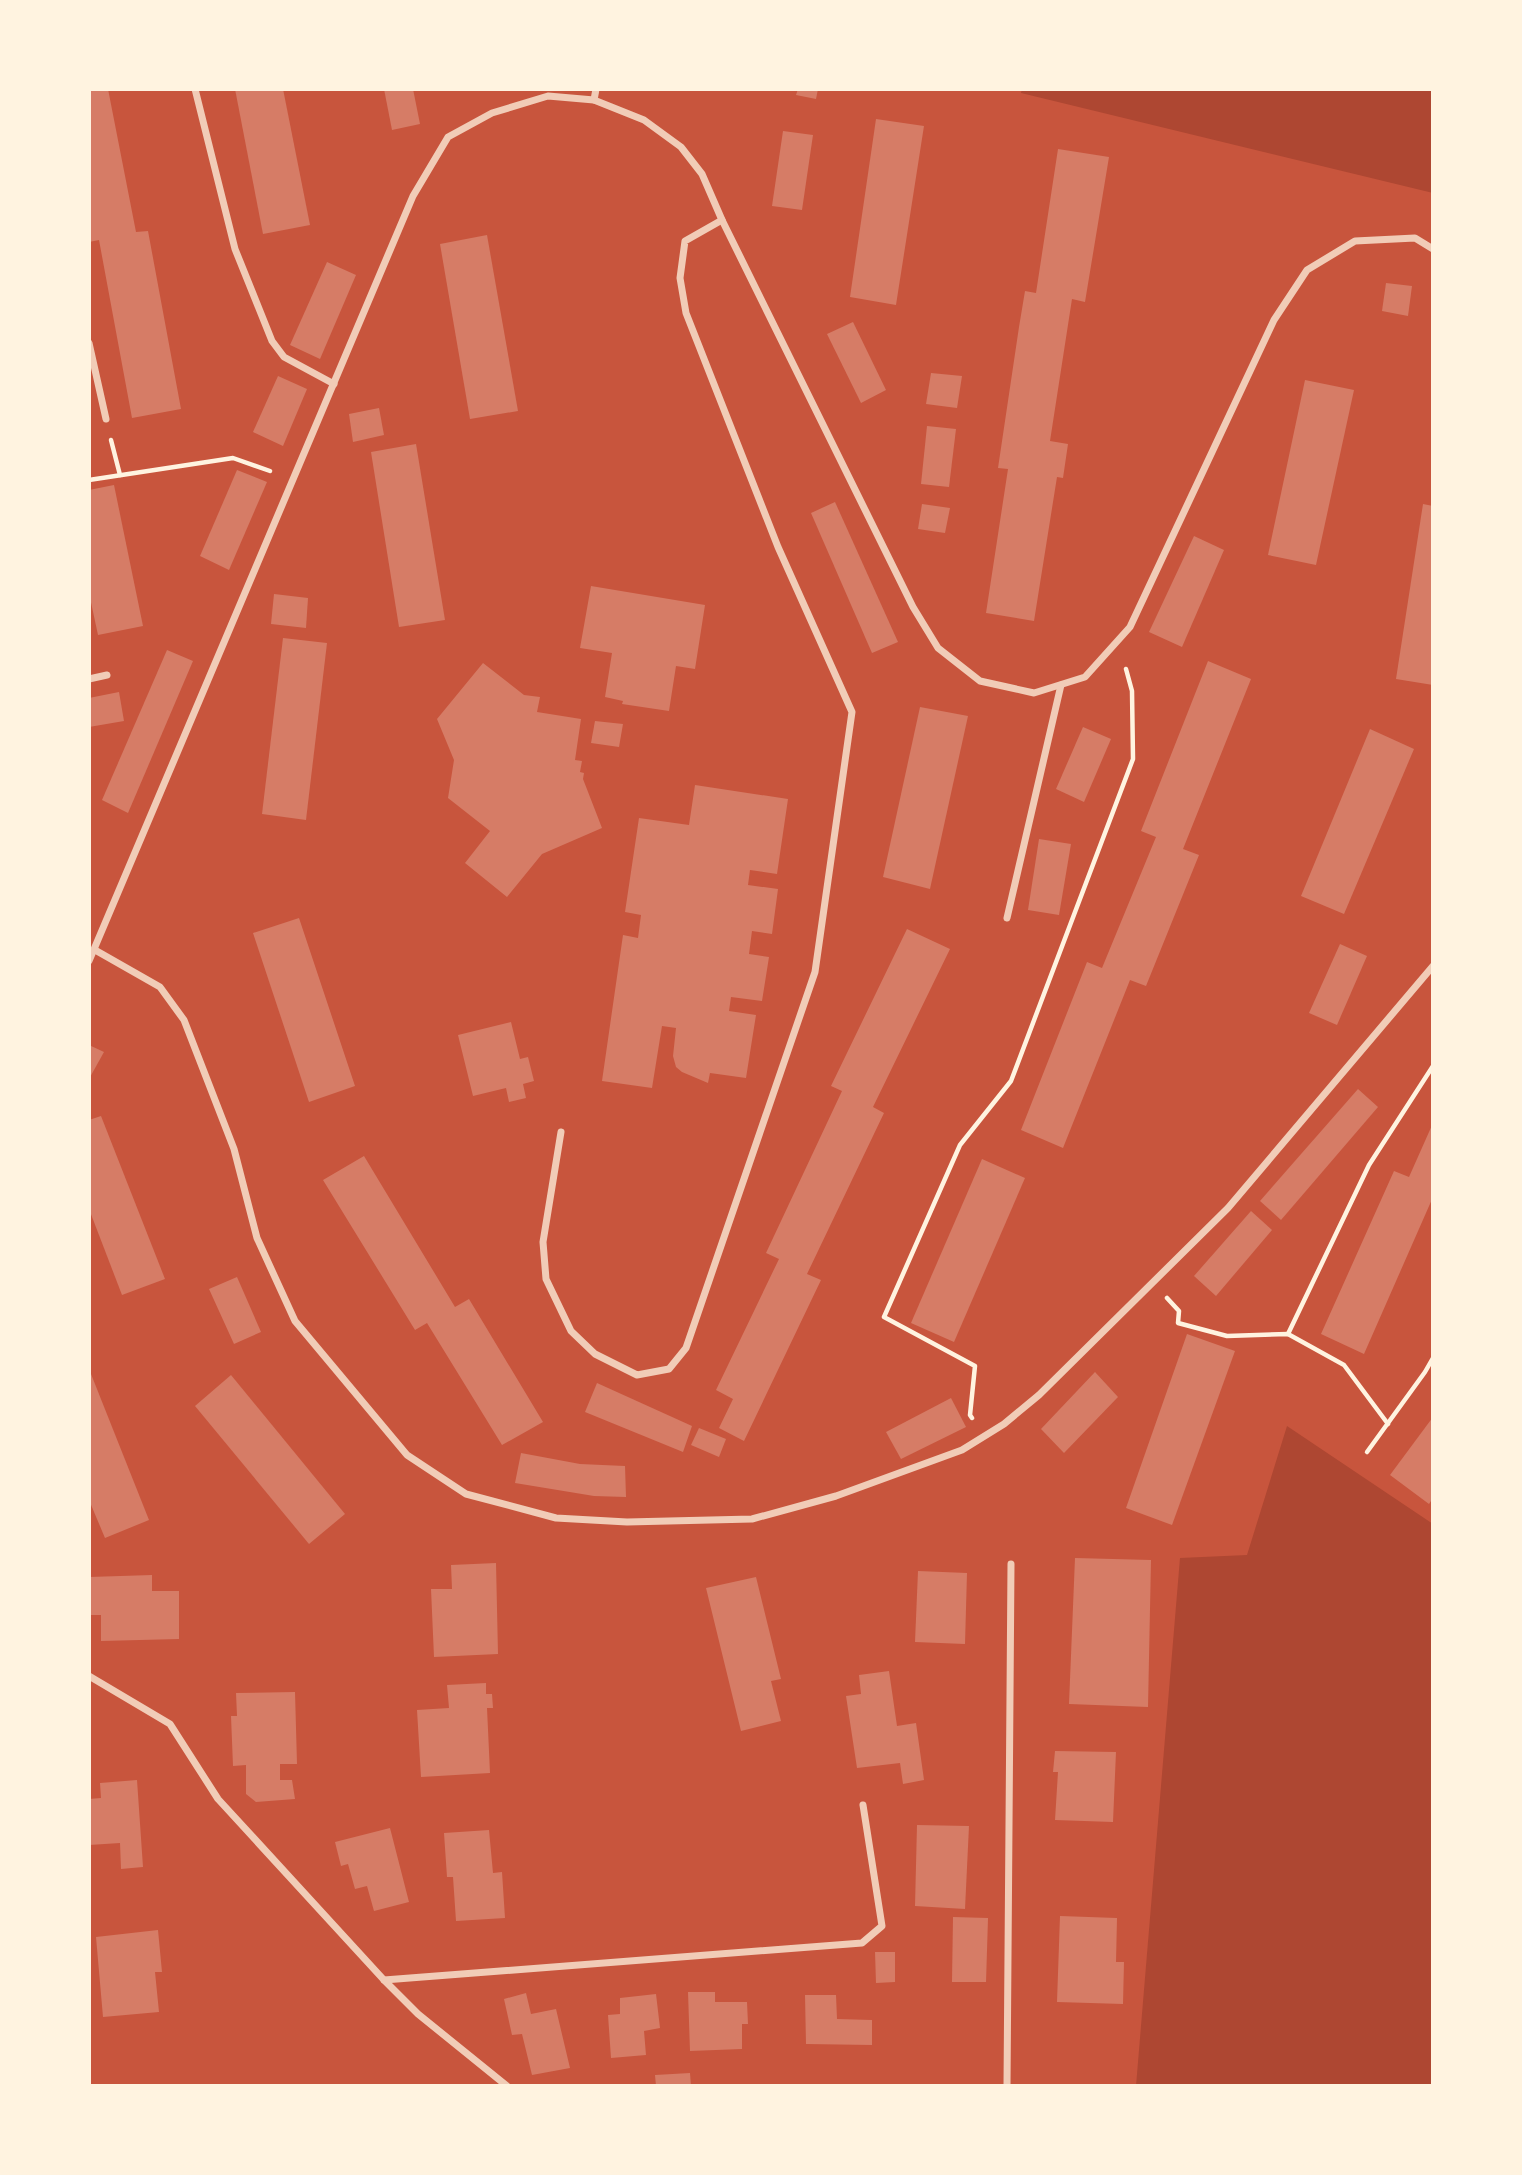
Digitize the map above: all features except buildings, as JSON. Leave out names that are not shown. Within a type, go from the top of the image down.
[{"type":"street","points":[[195,89],[235,250],[272,341],[284,357],[334,384]]},
{"type":"street","points":[[594,100],[596,89]]},
{"type":"street","points":[[89,961],[413,196],[448,137],[492,113],[548,96],[594,100],[644,120],[681,147],[702,174],[722,220],[907,595],[938,648],[980,681],[1034,693],[1085,677],[1130,627],[1274,320],[1307,270],[1355,241],[1415,238],[1433,249]]},
{"type":"street","points":[[561,1132],[543,1241],[547,1279],[571,1331],[595,1354],[637,1375],[669,1369],[686,1348],[815,972],[852,712],[778,547],[687,313],[680,278],[685,241],[722,220]]},
{"type":"street","points":[[89,342],[106,419]]},
{"type":"street","points":[[89,679],[107,675]]},
{"type":"street","points":[[1007,918],[1061,685]]},
{"type":"street","points":[[95,950],[160,987],[184,1020],[234,1149],[257,1238],[295,1321],[407,1455],[466,1494],[556,1518],[627,1522],[752,1518],[836,1496],[962,1450],[1004,1424],[1039,1395],[1228,1208],[1433,966]]},
{"type":"street","points":[[1007,2086],[1011,1564]]},
{"type":"street","points":[[89,1676],[170,1724],[218,1799],[384,1980],[418,2014],[507,2086]]},
{"type":"street","points":[[384,1980],[862,1943],[883,1926],[863,1805]]},
{"type":"path","points":[[106,419],[120,475]]},
{"type":"path","points":[[89,480],[233,458],[294,479]]},
{"type":"path","points":[[982,1437],[970,1415],[975,1366],[884,1317],[960,1145],[1011,1081],[1133,759],[1132,691],[1117,641]]},
{"type":"path","points":[[1288,1334],[1369,1165],[1433,1066]]},
{"type":"path","points":[[1152,1283],[1179,1311],[1178,1324],[1227,1336],[1288,1334],[1344,1365],[1388,1424]]},
{"type":"path","points":[[1367,1452],[1433,1358]]},
{"type":"shaded area","points":[[1022,89],[1433,89],[1433,193],[1021,93]]},
{"type":"shaded area","points":[[1287,1426],[1433,1524],[1433,2086],[1136,2086],[1180,1558],[1247,1555]]}]
